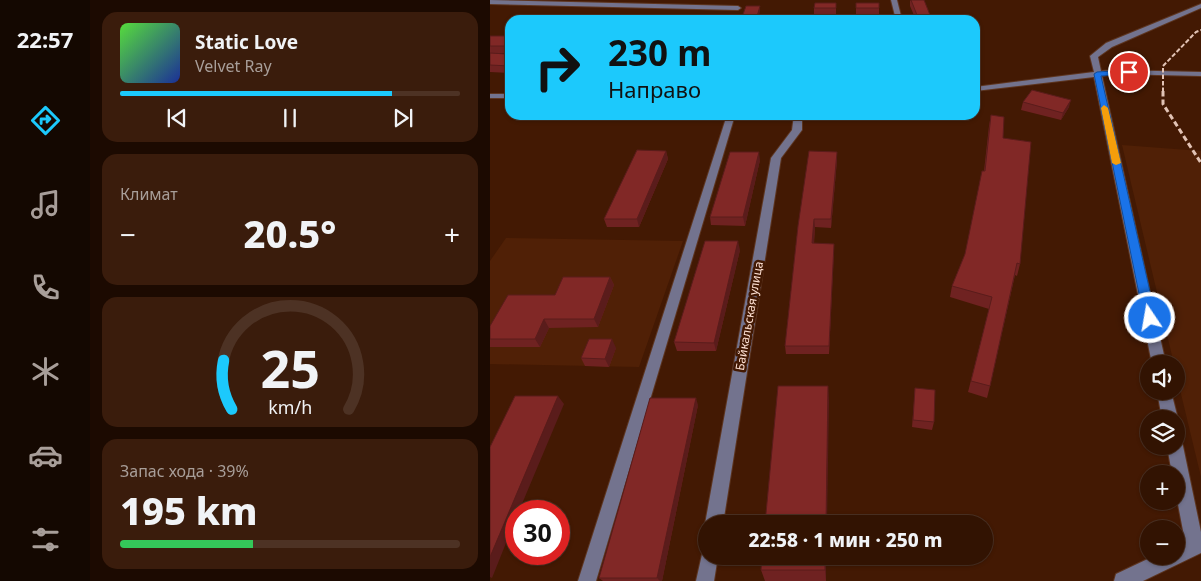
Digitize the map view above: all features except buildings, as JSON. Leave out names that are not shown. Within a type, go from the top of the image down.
[{"type":"street","points":[[490,2],[595,2],[737,11],[741,0]]},
{"type":"street","points":[[894,0],[898,15]]},
{"type":"street","points":[[1157,355],[1094,56],[1109,45],[1201,6]]},
{"type":"street","points":[[980,88],[1114,72],[1201,74]]},
{"type":"street","points":[[490,96],[505,96]]},
{"type":"street","points":[[587,581],[729,120]]},
{"type":"street","name":"Байкальская улица","points":[[716,515],[776,158],[797,130],[798,120]]},
{"type":"street","points":[[1177,455],[1195,546],[1185,551]]},
{"type":"street","points":[[705,581],[708,565]]},
{"type":"street","points":[[1123,581],[1157,565]]},
{"type":"shaded area","points":[[1122,145],[1201,151],[1201,477],[1182,400],[1185,400],[1185,355],[1172,355]]},
{"type":"shaded area","points":[[506,238],[683,241],[639,367],[490,364],[490,261]]},
{"type":"railway","points":[[1201,30],[1196,32],[1163,66],[1163,104],[1201,163]]},
{"type":"slow traffic","points":[[1104,108],[1116,163]]},
{"type":"route","points":[[1129,72],[1097,74],[1150,318]]}]
